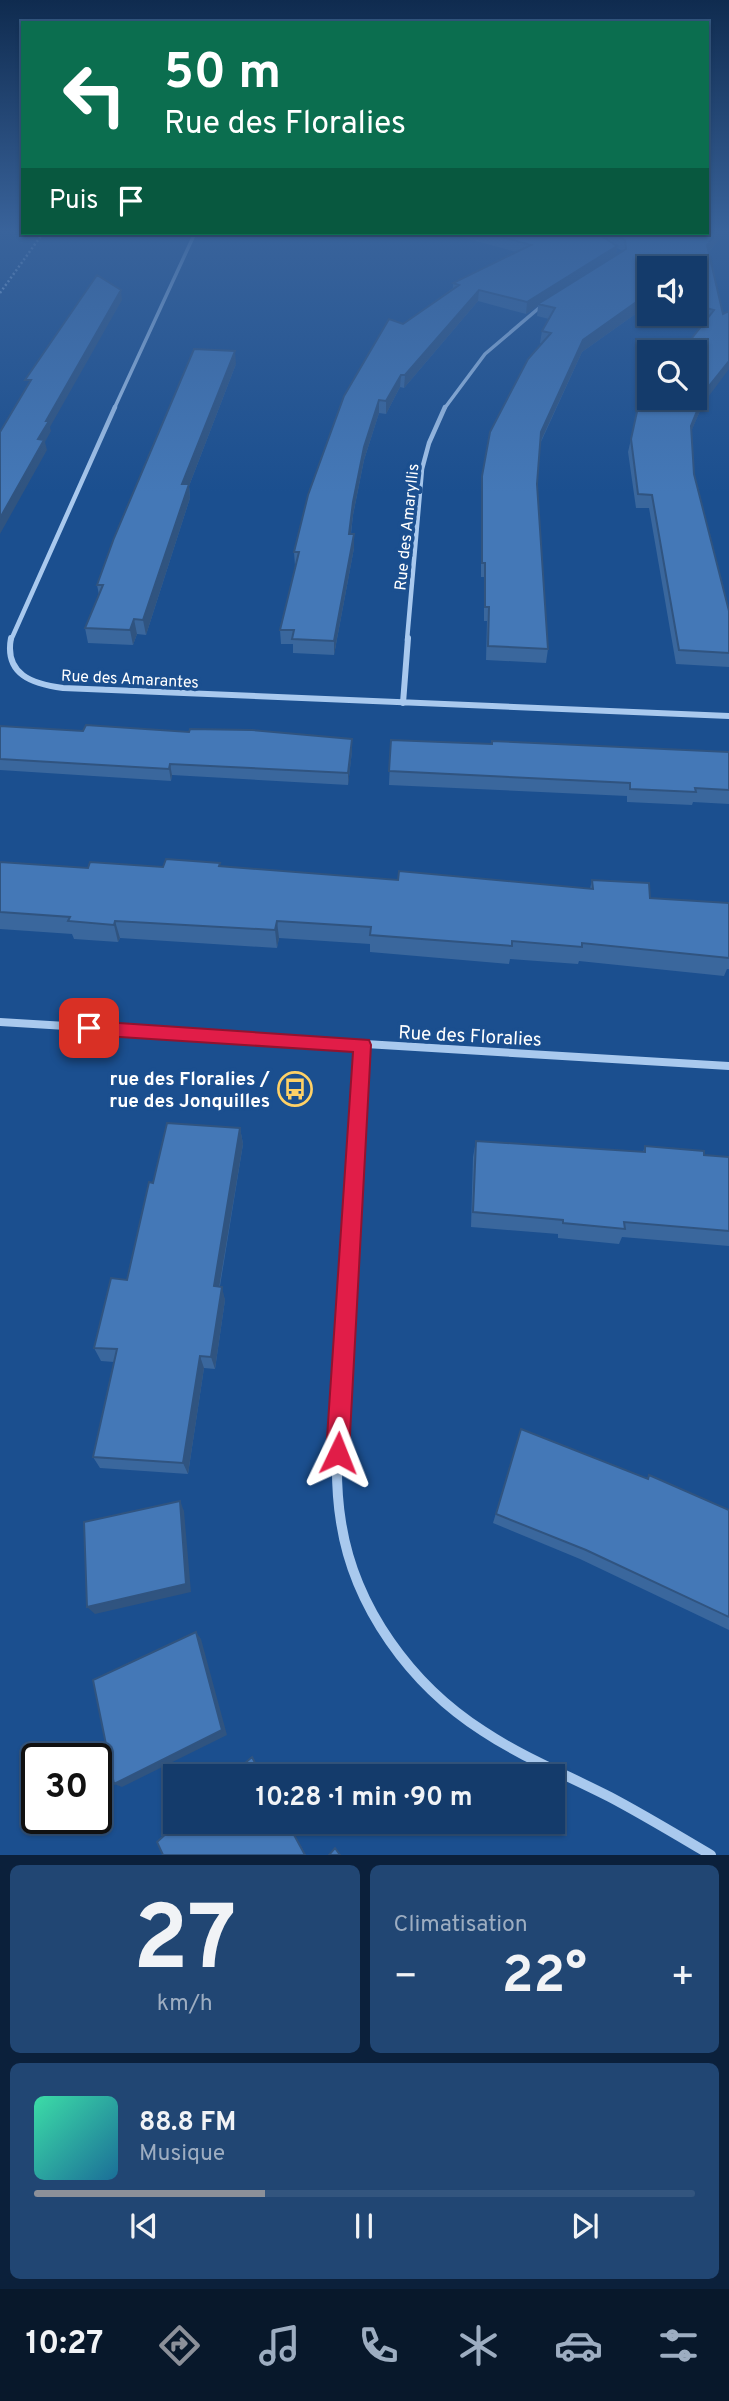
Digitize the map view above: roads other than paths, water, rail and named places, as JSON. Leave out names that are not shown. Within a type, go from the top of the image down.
[{"type":"street","name":"Rue des Amarantes","points":[[156,319],[12,633],[6,653],[8,662],[20,677],[46,686],[729,716]]},
{"type":"street","name":"Rue des Amaryllis","points":[[403,703],[419,495],[432,437],[451,397],[478,361],[524,319]]},
{"type":"street","name":"Rue des Floralies","points":[[0,1022],[729,1066]]},
{"type":"street","points":[[363,1045],[337,1475],[341,1525],[355,1574],[378,1621],[408,1663],[445,1704],[483,1732],[608,1797],[711,1855]]},
{"type":"place","name":"rue des Floralies / rue des Jonquilles","points":[[295,1089]]}]
